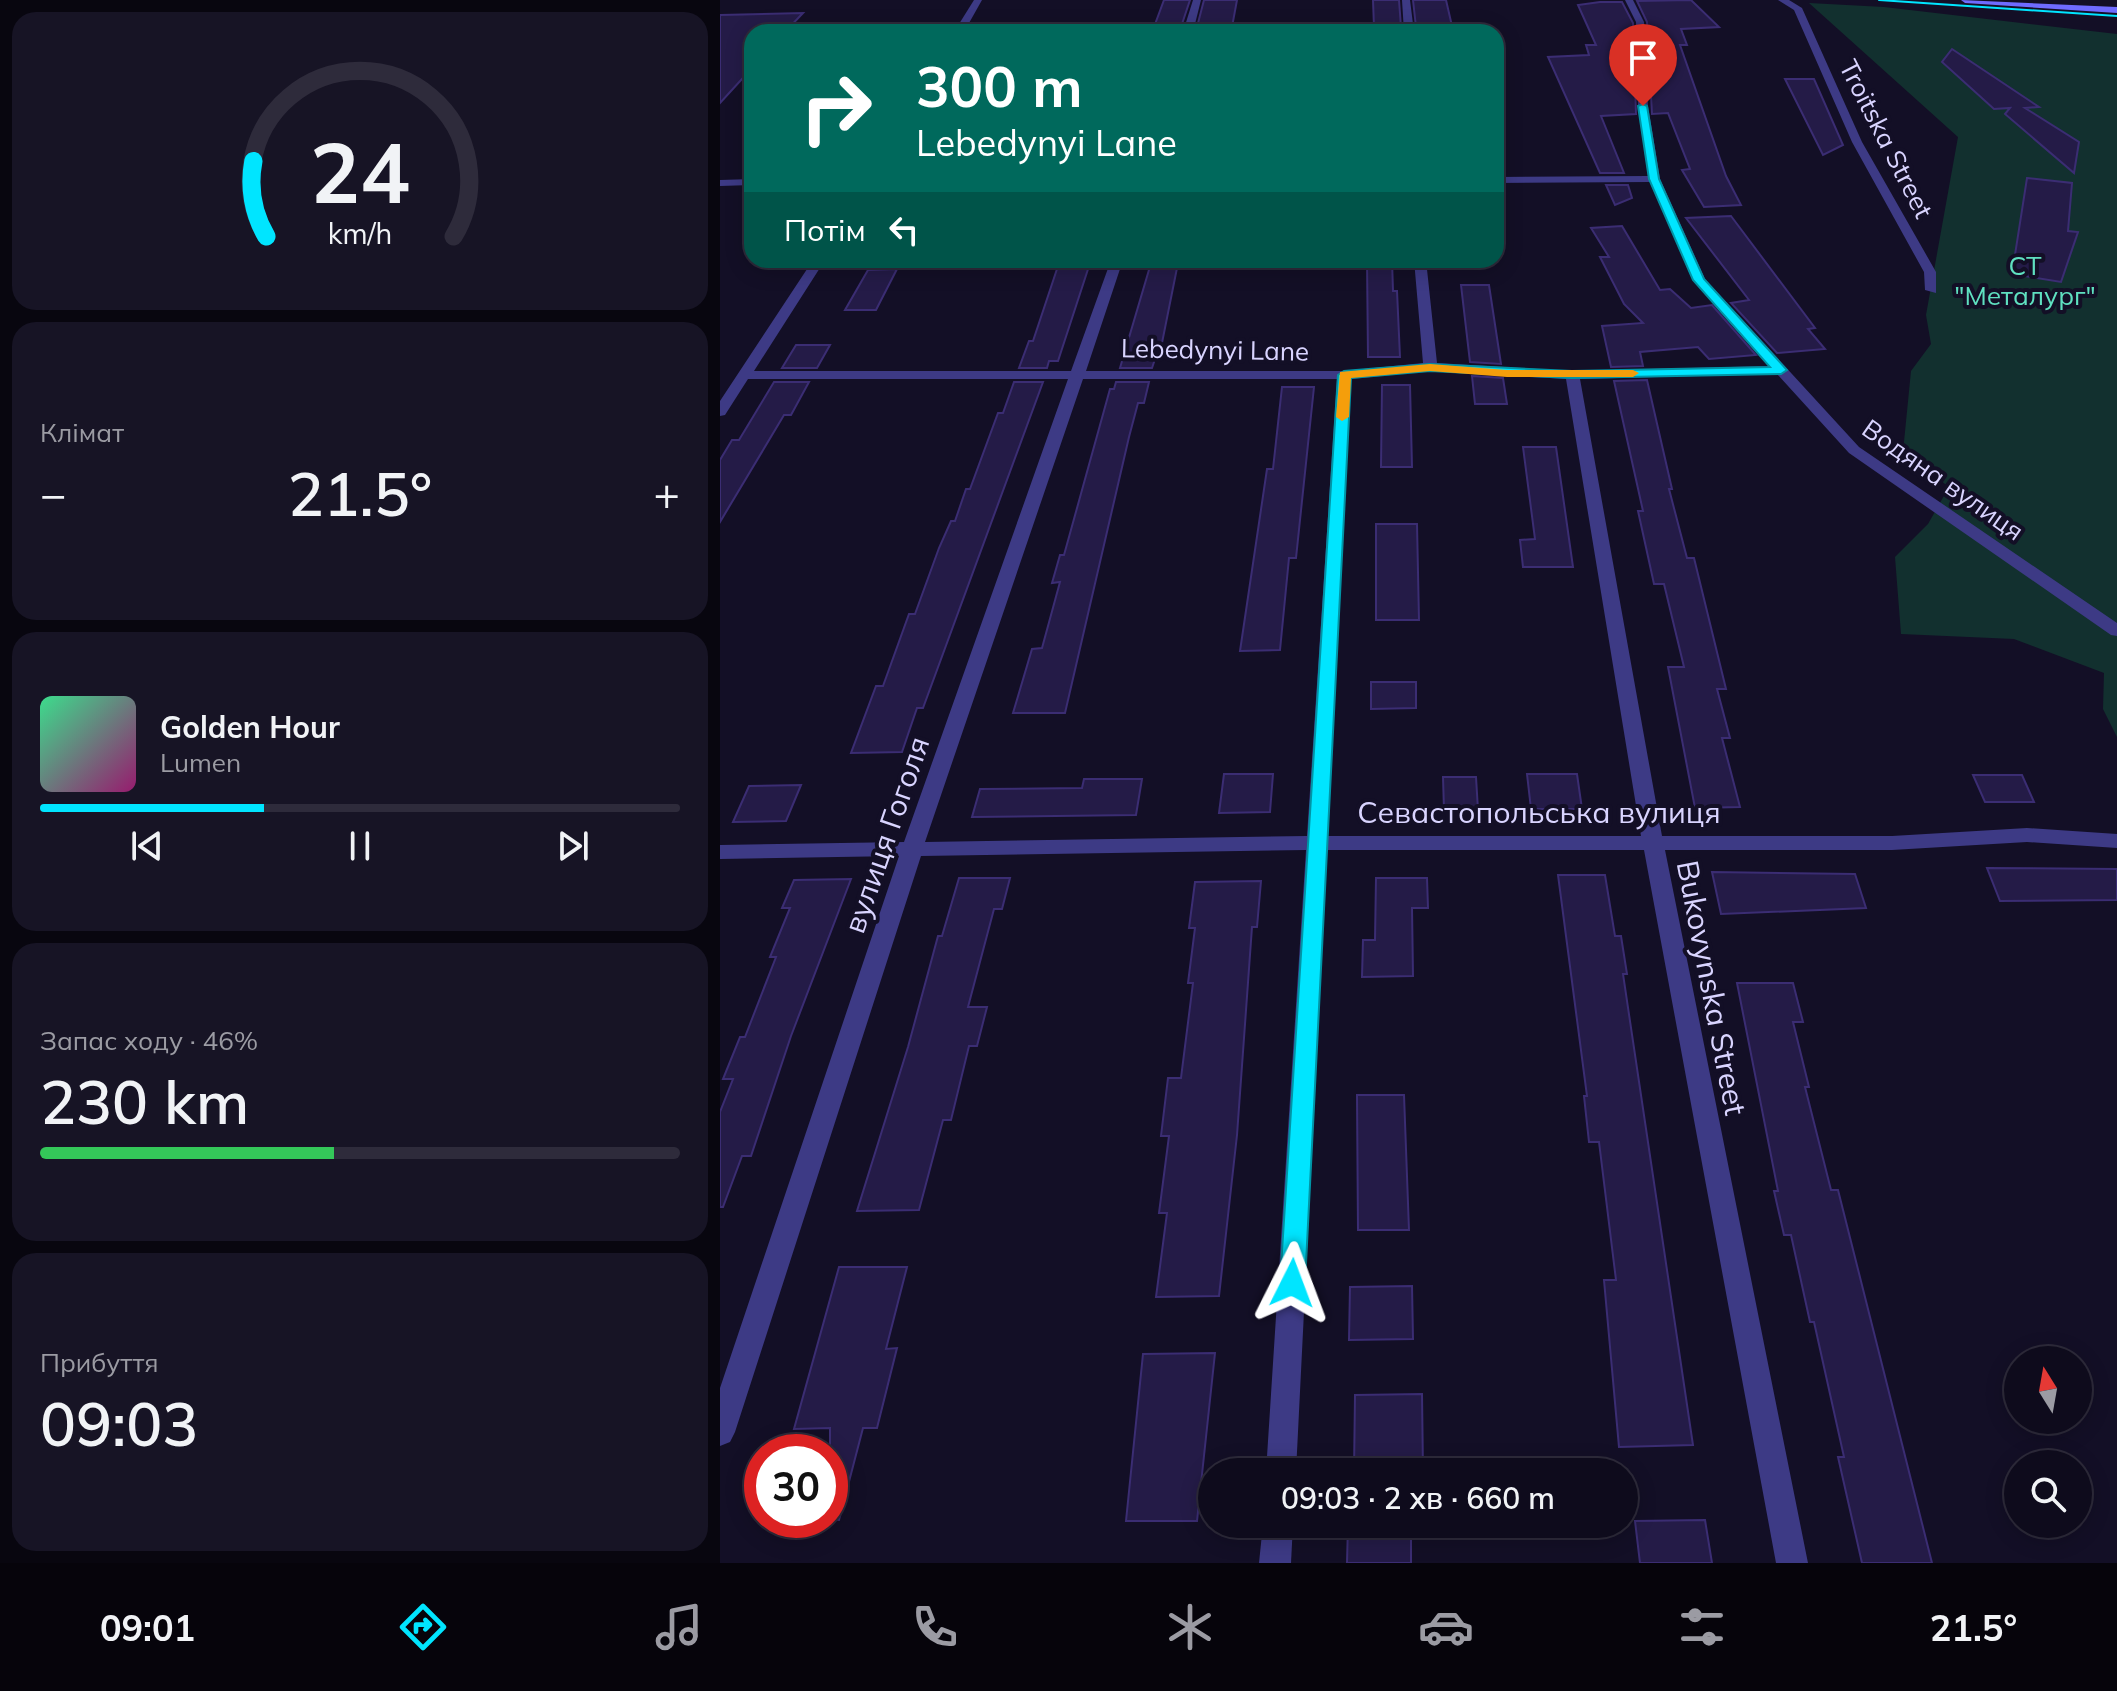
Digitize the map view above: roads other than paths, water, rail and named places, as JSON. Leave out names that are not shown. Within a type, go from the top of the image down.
[{"type":"main road","points":[[1965,0],[2117,10]]},
{"type":"street","points":[[964,24],[978,0]]},
{"type":"street","points":[[1190,24],[1197,0]]},
{"type":"street","points":[[1406,0],[1408,24]]},
{"type":"street","name":"Водяна вулиця","points":[[1629,0],[1640,22],[1643,106],[1654,179],[1699,280],[1854,450],[2117,631]]},
{"type":"street","name":"Troitska Street","points":[[1782,0],[1798,8],[1857,142],[1930,272],[1931,290]]},
{"type":"street","points":[[1504,180],[1654,179]]},
{"type":"street","points":[[720,183],[744,182]]},
{"type":"street","points":[[720,412],[814,268]]},
{"type":"street","name":"вулиця Гоголя","points":[[720,1432],[912,850],[1081,372],[1114,268]]},
{"type":"street","points":[[1421,268],[1430,367]]},
{"type":"street","name":"Lebedynyi Lane","points":[[744,375],[1081,372],[1344,375],[1430,367],[1572,375],[1781,370]]},
{"type":"street","points":[[1282,1458],[1344,375]]},
{"type":"street","name":"Bukovynska Street","points":[[1572,375],[1653,843],[1792,1563]]},
{"type":"street","name":"Севастопольська вулиця","points":[[720,852],[1319,843],[1892,843],[2027,835],[2117,841]]},
{"type":"street","points":[[1275,1563],[1277,1538]]},
{"type":"tram line","points":[[1879,0],[2117,16]]},
{"type":"park label","name":"СТ \"Металург\"","points":[[2025,281]]}]
